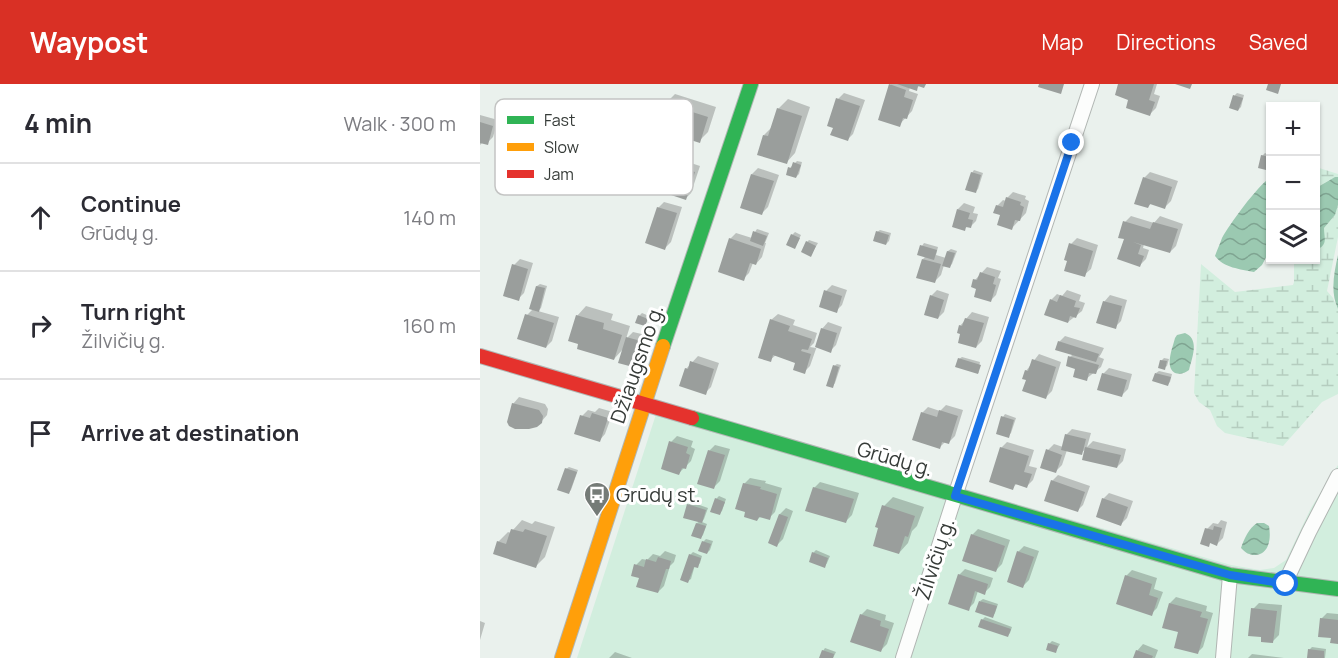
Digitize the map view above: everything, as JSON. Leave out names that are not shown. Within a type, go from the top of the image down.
[{"type":"street","name":"Džiaugsmo g.","points":[[562,658],[643,405],[751,84]]},
{"type":"street","name":"Žilvičių g.","points":[[903,658],[1092,84]]},
{"type":"street","name":"Grūdų g.","points":[[480,356],[1230,575],[1338,589]]},
{"type":"street","points":[[1286,584],[1309,532],[1338,476]]},
{"type":"street","points":[[1223,658],[1230,575]]},
{"type":"green space","points":[[1320,168],[1338,174],[1338,177],[1320,186]]},
{"type":"green space","points":[[1338,205],[1338,237],[1327,291],[1338,309],[1338,394],[1322,402],[1283,446],[1225,433],[1217,426],[1210,410],[1199,402],[1194,393],[1201,264],[1235,292],[1293,285],[1294,264],[1320,264],[1320,244],[1324,228],[1335,215]]},
{"type":"green space","points":[[660,402],[1231,565],[1260,570],[1274,568],[1286,560],[1311,508],[1338,465],[1338,658],[577,658]]},
{"type":"water","points":[[1338,177],[1338,205],[1335,215],[1324,228],[1324,243],[1320,248],[1320,210],[1320,186]]},
{"type":"water","points":[[1265,182],[1266,258],[1254,272],[1223,263],[1215,256],[1222,238],[1237,215]]},
{"type":"water","points":[[1338,255],[1338,309],[1333,289]]},
{"type":"water","points":[[1185,333],[1190,336],[1194,344],[1193,355],[1189,370],[1177,374],[1170,366],[1170,357],[1175,338]]},
{"type":"water","points":[[1257,523],[1269,526],[1270,535],[1264,552],[1251,555],[1241,548],[1245,537]]},
{"type":"building","points":[[889,84],[906,90],[904,97],[913,100],[907,119],[903,118],[900,127],[878,120]]},
{"type":"building","points":[[897,84],[926,84],[924,88],[918,86],[917,91]]},
{"type":"building","points":[[1039,84],[1064,84],[1061,94],[1038,87]]},
{"type":"building","points":[[1118,84],[1154,84],[1149,100],[1155,102],[1150,116],[1126,108],[1128,100],[1115,95]]},
{"type":"building","points":[[1175,84],[1192,84],[1190,89]]},
{"type":"building","points":[[1268,84],[1281,84],[1278,94],[1266,90]]},
{"type":"building","points":[[1233,95],[1243,98],[1238,111],[1229,108]]},
{"type":"building","points":[[836,98],[860,106],[848,141],[830,135],[833,128],[827,126]]},
{"type":"building","points":[[777,108],[802,116],[787,164],[757,155],[763,135],[768,136]]},
{"type":"building","points":[[693,112],[708,117],[700,143],[693,141]]},
{"type":"building","points":[[480,122],[493,126],[488,145],[480,143]]},
{"type":"building","points":[[1261,155],[1266,156],[1266,170],[1258,168]]},
{"type":"building","points":[[793,162],[801,165],[796,178],[786,175],[788,167],[791,168]]},
{"type":"building","points":[[971,172],[981,175],[976,193],[965,190]]},
{"type":"building","points":[[751,174],[774,181],[762,215],[740,208]]},
{"type":"building","points":[[1143,177],[1172,187],[1165,209],[1150,204],[1148,208],[1134,204]]},
{"type":"building","points":[[671,195],[688,195],[686,200]]},
{"type":"building","points":[[1006,197],[1021,202],[1020,205],[1024,207],[1020,221],[1015,220],[1012,230],[997,225],[1000,215],[993,213],[996,205],[1003,207]]},
{"type":"building","points":[[657,207],[677,213],[665,250],[645,243]]},
{"type":"building","points":[[957,209],[970,213],[968,219],[973,220],[971,228],[966,227],[965,231],[952,227]]},
{"type":"building","points":[[1123,221],[1150,229],[1153,222],[1178,229],[1170,253],[1133,242],[1141,245],[1138,254],[1144,256],[1140,267],[1117,259],[1124,239],[1118,238]]},
{"type":"building","points":[[753,231],[767,236],[763,246],[750,241]]},
{"type":"building","points":[[876,231],[889,235],[886,245],[873,241]]},
{"type":"building","points":[[791,234],[800,238],[795,249],[786,245]]},
{"type":"building","points":[[729,238],[761,249],[756,265],[750,263],[744,281],[718,272]]},
{"type":"building","points":[[806,241],[816,246],[811,257],[801,252]]},
{"type":"building","points":[[1069,243],[1093,251],[1085,277],[1064,271],[1067,261],[1064,260]]},
{"type":"building","points":[[920,245],[937,250],[934,260],[917,255]]},
{"type":"building","points":[[947,251],[955,253],[950,268],[942,266]]},
{"type":"building","points":[[922,259],[941,264],[935,283],[916,278]]},
{"type":"building","points":[[512,264],[528,269],[519,301],[503,296]]},
{"type":"building","points":[[980,272],[995,277],[993,284],[996,285],[991,302],[974,297],[976,289],[971,287],[973,279],[977,280]]},
{"type":"building","points":[[536,286],[545,288],[539,312],[529,309]]},
{"type":"building","points":[[824,290],[842,296],[837,313],[819,307]]},
{"type":"building","points":[[930,295],[944,300],[938,319],[924,315]]},
{"type":"building","points":[[1060,295],[1076,301],[1074,307],[1080,308],[1076,318],[1070,316],[1068,323],[1044,315],[1050,299],[1057,302]]},
{"type":"building","points":[[1103,301],[1122,306],[1116,329],[1096,323]]},
{"type":"building","points":[[525,314],[554,323],[546,348],[517,339]]},
{"type":"building","points":[[576,315],[604,323],[603,329],[622,335],[614,360],[577,349],[578,344],[568,341]]},
{"type":"building","points":[[638,315],[648,319],[645,326],[635,323]]},
{"type":"building","points":[[965,318],[984,323],[976,348],[958,343],[959,325],[962,326]]},
{"type":"building","points":[[770,319],[790,326],[788,331],[812,339],[808,350],[802,349],[801,351],[811,354],[805,374],[793,370],[795,363],[773,355],[771,362],[758,358]]},
{"type":"building","points":[[821,328],[837,333],[831,353],[815,347]]},
{"type":"building","points":[[626,337],[641,341],[633,367],[618,363]]},
{"type":"building","points":[[1058,341],[1099,354],[1096,362],[1055,350]]},
{"type":"building","points":[[1068,356],[1099,365],[1096,374],[1089,373],[1087,381],[1073,377],[1075,369],[1066,366]]},
{"type":"building","points":[[958,358],[981,365],[978,374],[955,367]]},
{"type":"building","points":[[1032,359],[1056,367],[1046,399],[1022,391],[1026,380],[1022,379]]},
{"type":"building","points":[[1160,360],[1167,361],[1165,370],[1158,368]]},
{"type":"building","points":[[690,361],[714,369],[706,395],[679,386]]},
{"type":"building","points":[[833,365],[839,367],[833,388],[826,386]]},
{"type":"building","points":[[1102,373],[1127,380],[1122,397],[1097,390]]},
{"type":"building","points":[[1155,373],[1171,377],[1168,386],[1152,381]]},
{"type":"building","points":[[512,403],[539,410],[543,416],[542,423],[529,429],[515,429],[509,426],[507,422]]},
{"type":"building","points":[[939,410],[958,416],[949,444],[942,442],[940,449],[912,440],[921,412],[937,417]]},
{"type":"building","points":[[592,413],[608,418],[600,442],[574,434],[580,415],[590,418]]},
{"type":"building","points":[[1001,416],[1014,420],[1009,438],[996,434]]},
{"type":"building","points":[[1065,434],[1086,439],[1082,455],[1061,450]]},
{"type":"building","points":[[669,441],[688,447],[686,453],[690,455],[686,469],[682,468],[679,475],[661,469]]},
{"type":"building","points":[[1000,447],[1029,456],[1024,472],[1032,474],[1027,488],[1015,484],[1013,490],[989,482]]},
{"type":"building","points":[[1085,447],[1121,455],[1117,468],[1082,460]]},
{"type":"building","points":[[1046,449],[1062,455],[1056,473],[1040,468]]},
{"type":"building","points":[[708,450],[725,455],[714,489],[697,484]]},
{"type":"building","points":[[565,468],[577,472],[569,494],[557,490]]},
{"type":"building","points":[[1051,480],[1085,492],[1078,512],[1044,501]]},
{"type":"building","points":[[743,483],[777,494],[770,520],[759,517],[757,521],[744,517],[745,512],[735,509]]},
{"type":"building","points":[[813,487],[854,499],[846,523],[805,511]]},
{"type":"building","points":[[715,498],[725,502],[720,515],[710,512]]},
{"type":"building","points":[[1102,498],[1128,507],[1121,526],[1096,517]]},
{"type":"building","points":[[687,504],[706,510],[702,523],[683,518]]},
{"type":"building","points":[[882,505],[915,516],[899,554],[873,546],[878,528],[875,527]]},
{"type":"building","points":[[779,514],[788,517],[777,547],[768,543]]},
{"type":"building","points":[[696,523],[706,526],[701,539],[691,536]]},
{"type":"building","points":[[1214,526],[1222,528],[1217,546],[1210,543],[1209,547],[1200,544],[1205,528],[1213,530]]},
{"type":"building","points":[[511,529],[523,532],[525,529],[547,536],[536,568],[493,554],[497,541],[506,544]]},
{"type":"building","points":[[971,534],[1005,546],[996,572],[962,561]]},
{"type":"building","points":[[702,541],[711,544],[707,554],[698,551]]},
{"type":"building","points":[[1017,551],[1034,557],[1023,588],[1007,582]]},
{"type":"building","points":[[812,552],[828,558],[825,568],[809,562]]},
{"type":"building","points":[[689,554],[701,558],[698,568],[694,567],[688,583],[680,580]]},
{"type":"building","points":[[658,557],[671,561],[658,593],[636,587],[639,578],[631,576],[634,564],[644,567],[646,559],[656,562]]},
{"type":"building","points":[[958,574],[988,584],[985,595],[975,591],[969,611],[948,604]]},
{"type":"building","points":[[1125,575],[1152,584],[1149,595],[1158,598],[1152,616],[1116,604]]},
{"type":"building","points":[[979,601],[997,606],[993,618],[975,612]]},
{"type":"building","points":[[1169,603],[1202,612],[1200,617],[1208,619],[1198,654],[1174,648],[1178,632],[1162,628]]},
{"type":"building","points":[[1251,608],[1277,611],[1273,643],[1261,642],[1261,637],[1248,636]]},
{"type":"building","points":[[860,614],[881,621],[880,626],[889,629],[881,652],[850,642]]},
{"type":"building","points":[[1320,618],[1338,620],[1338,644],[1330,643],[1331,638],[1318,637]]},
{"type":"building","points":[[981,619],[1011,629],[1008,637],[978,627]]},
{"type":"building","points":[[1048,643],[1058,646],[1056,653],[1046,650]]},
{"type":"building","points":[[1308,649],[1324,651],[1324,658],[1307,658]]},
{"type":"building","points":[[822,650],[834,654],[833,658],[819,658]]},
{"type":"building","points":[[1136,650],[1153,656],[1152,658],[1133,658]]},
{"type":"traffic: fast","points":[[663,346],[751,84]]},
{"type":"traffic: fast","points":[[692,418],[1230,575],[1338,589]]},
{"type":"traffic: slow","points":[[562,658],[663,346]]},
{"type":"traffic: jam","points":[[480,356],[692,418]]},
{"type":"place","name":"Grūdų st.","points":[[597,518]]},
{"type":"route","points":[[1072,143],[955,496],[1230,575],[1286,584]]}]
